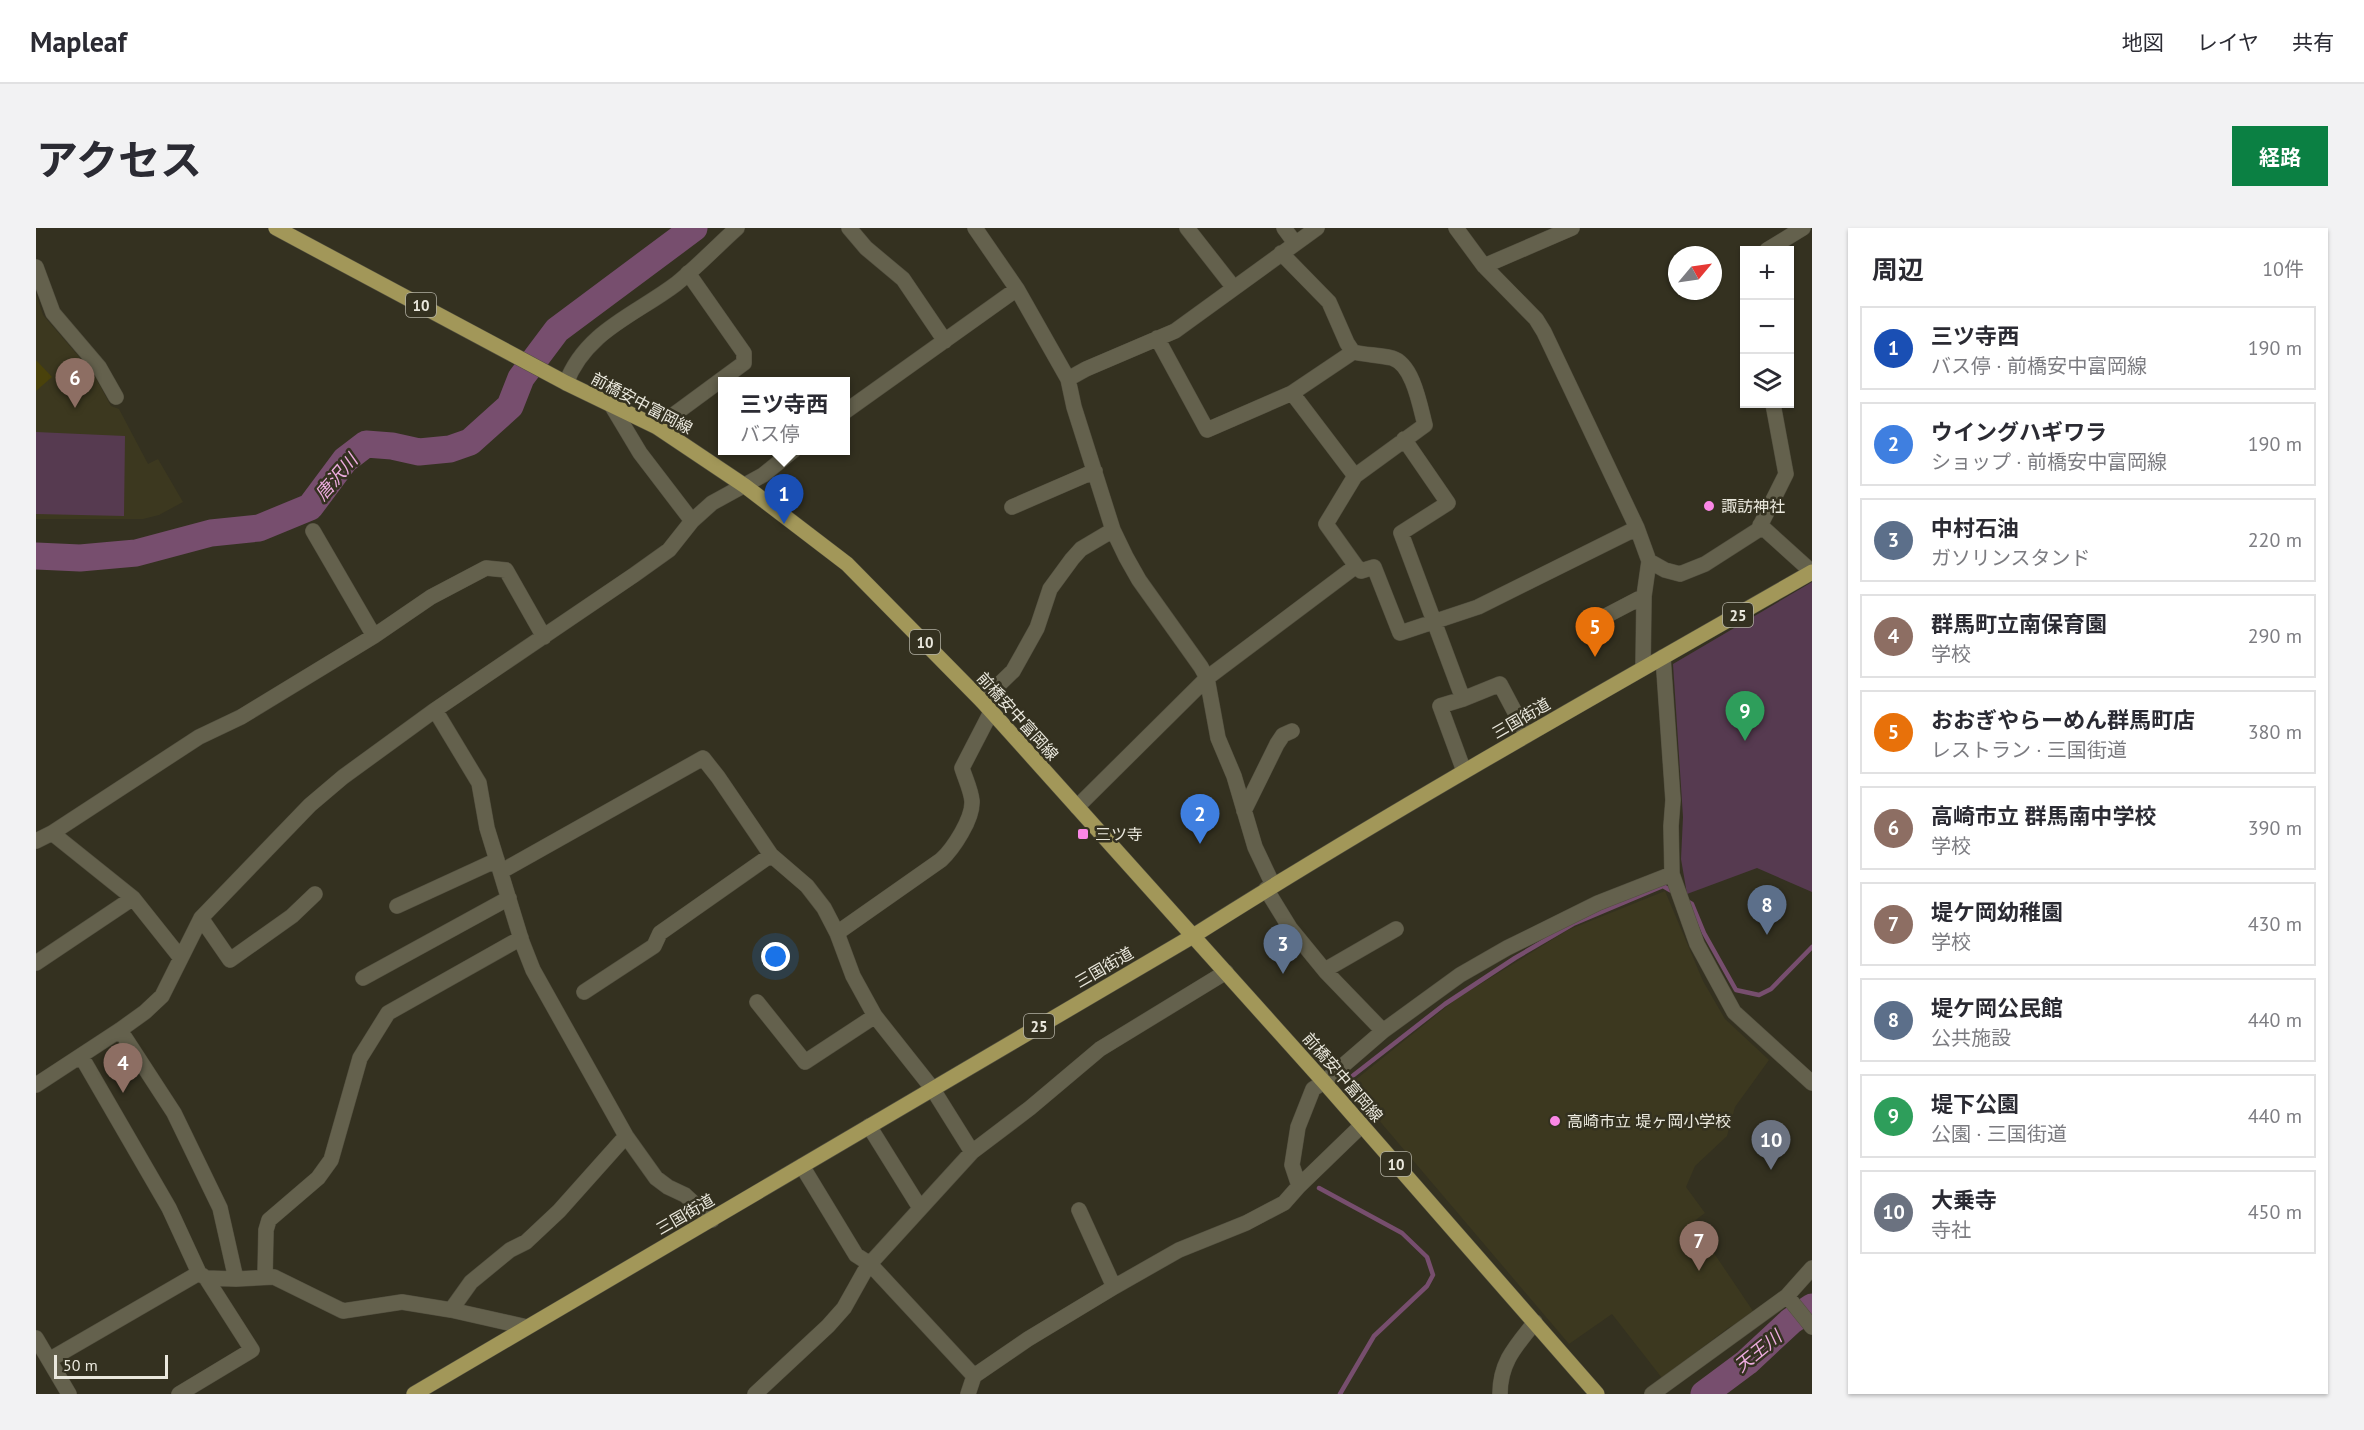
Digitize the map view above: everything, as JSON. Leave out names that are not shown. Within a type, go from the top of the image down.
[{"type":"main road","name":"前橋安中富岡線","points":[[276,228],[566,383],[657,427],[745,486],[847,564],[986,707],[1077,807],[1324,1082],[1597,1394]]},
{"type":"main road","name":"三国街道","points":[[414,1394],[1193,936],[1270,887],[1464,771],[1812,572]]},
{"type":"street","points":[[566,383],[573,363],[611,326],[669,289],[737,228]]},
{"type":"street","points":[[849,228],[866,248],[903,279],[945,340]]},
{"type":"street","points":[[975,228],[1017,289],[1068,379],[1074,407],[1113,530],[1139,580],[1201,667],[1206,678],[1218,738],[1234,776],[1255,847],[1270,887],[1290,928],[1325,970],[1383,1031]]},
{"type":"street","points":[[1186,228],[1234,288]]},
{"type":"street","points":[[1284,228],[1295,243]]},
{"type":"street","points":[[1068,379],[1175,331],[1317,228]]},
{"type":"street","points":[[1456,228],[1484,267],[1536,319],[1545,332],[1637,528],[1649,561],[1644,596],[1643,668]]},
{"type":"street","points":[[1774,246],[1803,228]]},
{"type":"street","points":[[1484,267],[1565,229]]},
{"type":"street","points":[[1281,253],[1329,302],[1353,352]]},
{"type":"street","points":[[36,267],[53,313],[99,367],[116,397]]},
{"type":"street","points":[[688,273],[744,353],[744,363],[725,377]]},
{"type":"street","points":[[850,408],[1017,289]]},
{"type":"street","points":[[1157,339],[1207,430],[1292,393],[1353,352],[1393,358],[1402,364],[1416,390],[1425,425],[1355,476],[1326,524],[1361,571],[1374,567],[1400,633],[1478,607],[1637,528]]},
{"type":"street","points":[[657,427],[718,382]]},
{"type":"street","points":[[1292,393],[1355,476]]},
{"type":"street","points":[[610,403],[640,453],[692,521]]},
{"type":"street","points":[[1649,561],[1665,570],[1680,573],[1705,564],[1758,530],[1786,474],[1774,408]]},
{"type":"street","points":[[1404,439],[1448,503],[1401,533],[1463,699]]},
{"type":"street","points":[[36,1085],[120,1030],[162,996],[201,918],[318,798],[343,777],[435,710],[669,550],[692,521],[712,503],[745,486],[787,455]]},
{"type":"street","points":[[1012,507],[1095,471]]},
{"type":"street","points":[[1760,525],[1812,572]]},
{"type":"street","points":[[837,933],[952,850],[969,816],[972,801],[962,768],[986,707],[1013,671],[1037,628],[1050,589],[1081,549],[1113,530]]},
{"type":"street","points":[[314,531],[375,636]]},
{"type":"street","points":[[1077,807],[1206,678],[1356,566]]},
{"type":"street","points":[[36,841],[52,833],[199,737],[241,717],[375,636],[431,597],[486,567],[506,570],[543,637]]},
{"type":"street","points":[[1598,620],[1644,596]]},
{"type":"street","points":[[1663,657],[1673,800],[1672,874],[1697,944],[1734,1012],[1812,1083]]},
{"type":"street","points":[[1464,771],[1440,706],[1500,684],[1527,735]]},
{"type":"street","points":[[435,710],[479,783],[488,828],[533,970],[626,1136],[656,1178],[685,1195],[712,1220]]},
{"type":"street","points":[[1244,811],[1277,744],[1283,735],[1292,731]]},
{"type":"street","points":[[397,906],[499,865],[703,758],[771,855],[807,886],[824,908],[837,933],[853,976],[875,1016],[932,1088],[972,1152]]},
{"type":"street","points":[[52,833],[133,898],[180,957]]},
{"type":"street","points":[[584,992],[654,946],[660,933],[771,855]]},
{"type":"street","points":[[1299,1186],[1292,1165],[1298,1127],[1313,1089],[1383,1031],[1460,975],[1507,948],[1598,903],[1672,874]]},
{"type":"street","points":[[201,918],[230,960],[292,916],[315,894]]},
{"type":"street","points":[[36,963],[133,898]]},
{"type":"street","points":[[363,978],[509,898]]},
{"type":"street","points":[[1325,970],[1396,929]]},
{"type":"street","points":[[265,1277],[266,1230],[269,1220],[318,1178],[331,1160],[360,1058],[388,1013],[521,938]]},
{"type":"street","points":[[755,1394],[828,1326],[844,1308],[870,1264],[972,1152],[1030,1108],[1100,1049],[1226,972]]},
{"type":"street","points":[[758,1002],[805,1062],[875,1016]]},
{"type":"street","points":[[120,1030],[174,1113],[220,1208],[236,1279]]},
{"type":"street","points":[[81,1056],[169,1208],[202,1276],[252,1350],[179,1394]]},
{"type":"street","points":[[968,1394],[974,1376],[1028,1339],[1114,1287],[1179,1250],[1246,1223],[1284,1203],[1362,1125]]},
{"type":"street","points":[[869,1126],[920,1208]]},
{"type":"street","points":[[452,1310],[471,1282],[510,1250],[526,1242],[559,1211],[626,1136]]},
{"type":"street","points":[[802,1166],[856,1255],[870,1264],[974,1376]]},
{"type":"street","points":[[1079,1210],[1114,1287]]},
{"type":"street","points":[[1652,1394],[1787,1296],[1812,1268]]},
{"type":"street","points":[[49,1360],[202,1276],[236,1279],[273,1277],[343,1311],[402,1302],[452,1310],[527,1327]]},
{"type":"street","points":[[1787,1296],[1812,1327]]},
{"type":"street","points":[[1500,1394],[1503,1368],[1535,1322]]},
{"type":"street","points":[[36,1338],[69,1394]]},
{"type":"shaded area","points":[[36,294],[43,315],[93,373],[111,406],[119,409],[148,464],[158,459],[183,502],[159,515],[143,519],[36,519]]},
{"type":"shaded area","points":[[36,432],[125,436],[124,516],[36,514]]},
{"type":"shaded area","points":[[1812,582],[1812,892],[1757,868],[1687,894],[1681,859],[1683,817],[1673,664]]},
{"type":"shaded area","name":"高崎市立 堤ヶ岡小学校","points":[[1665,891],[1703,981],[1725,1019],[1769,1060],[1735,1107],[1727,1136],[1695,1166],[1686,1187],[1705,1213],[1693,1222],[1755,1314],[1728,1328],[1662,1378],[1612,1314],[1569,1344],[1349,1085],[1456,999],[1568,930]]},
{"type":"building","points":[[36,360],[52,377],[36,391]]},
{"type":"waterway","name":"唐沢川","points":[[36,556],[80,558],[136,553],[211,533],[259,528],[310,507],[345,460],[366,444],[392,446],[419,452],[450,449],[470,442],[510,406],[521,378],[557,330],[694,228]]},
{"type":"waterway","points":[[1346,1081],[1445,1004],[1515,958],[1573,924],[1663,886],[1675,893]]},
{"type":"waterway","points":[[1687,901],[1692,904],[1704,933],[1736,990],[1759,995],[1771,989],[1812,947]]},
{"type":"waterway","points":[[1319,1188],[1402,1233],[1427,1257],[1433,1275],[1427,1286],[1374,1336],[1340,1394]]},
{"type":"waterway","name":"天王川","points":[[1704,1394],[1747,1362],[1791,1321],[1812,1307]]},
{"type":"place","name":"高崎市立 群馬南中学校","points":[[75,408]]},
{"type":"place","name":"諏訪神社","points":[[1709,506]]},
{"type":"place","name":"三ツ寺西","points":[[784,524]]},
{"type":"place","name":"おおぎやらーめん群馬町店","points":[[1595,657]]},
{"type":"place","name":"堤下公園","points":[[1745,741]]},
{"type":"place","name":"三ツ寺","points":[[1083,834]]},
{"type":"place","name":"ウイングハギワラ","points":[[1200,844]]},
{"type":"place","name":"堤ケ岡公民館","points":[[1767,935]]},
{"type":"place","name":"中村石油","points":[[1283,974]]},
{"type":"place","name":"群馬町立南保育園","points":[[123,1093]]},
{"type":"place","name":"高崎市立 堤ヶ岡小学校","points":[[1555,1121]]},
{"type":"place","name":"大乗寺","points":[[1771,1170]]},
{"type":"place","name":"堤ケ岡幼稚園","points":[[1699,1271]]}]
